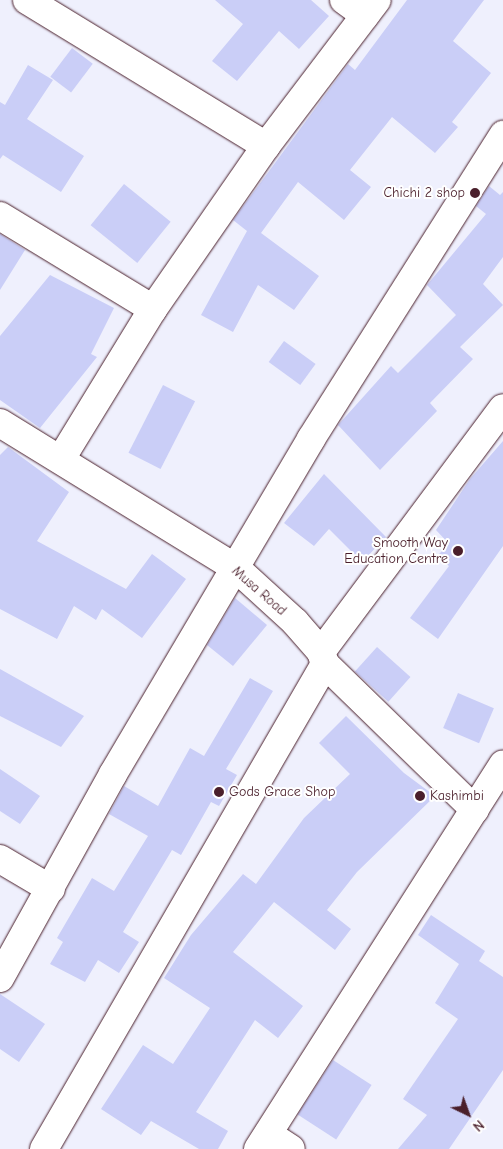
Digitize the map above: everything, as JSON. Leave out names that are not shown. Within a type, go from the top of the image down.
[{"type":"street","points":[[27,0],[266,146]]},
{"type":"street","points":[[61,458],[153,309],[362,5]]},
{"type":"street","points":[[0,978],[113,774],[237,569],[311,439],[503,135]]},
{"type":"street","points":[[0,216],[153,309]]},
{"type":"street","points":[[44,1149],[323,658],[503,408]]},
{"type":"street","name":"Musa Road","points":[[0,423],[61,458],[237,569],[475,810]]},
{"type":"street","points":[[291,1149],[263,1142],[503,765]]},
{"type":"street","points":[[0,859],[51,889]]},
{"type":"building","points":[[215,0],[311,0],[329,16],[299,49],[279,31],[237,81],[212,61],[243,24]]},
{"type":"building","points":[[407,0],[484,0],[453,41],[491,73],[452,122],[458,127],[435,153],[392,117],[350,170],[371,187],[344,220],[298,182],[261,233],[319,276],[294,310],[258,285],[233,332],[201,315],[247,231],[233,220],[348,64],[355,70]]},
{"type":"building","points":[[72,48],[93,64],[71,92],[50,77]]},
{"type":"building","points":[[28,65],[53,80],[27,119],[84,156],[61,192],[3,155],[0,159],[0,102],[5,105]]},
{"type":"building","points":[[124,184],[171,222],[137,263],[91,225]]},
{"type":"building","points":[[489,186],[500,195],[503,192],[503,257],[483,284],[503,305],[460,347],[473,359],[430,403],[437,411],[380,470],[338,425],[391,366],[398,373],[456,315],[427,285],[486,214],[476,206]]},
{"type":"building","points":[[0,234],[25,250],[0,290]]},
{"type":"building","points":[[50,275],[114,308],[91,354],[97,357],[40,428],[0,400],[0,336]]},
{"type":"building","points":[[284,341],[316,364],[300,385],[269,362]]},
{"type":"building","points":[[163,385],[195,401],[161,469],[128,453]]},
{"type":"building","points":[[503,441],[503,546],[438,639],[410,618],[449,566],[437,556],[449,544],[436,530],[470,479]]},
{"type":"building","points":[[8,447],[69,492],[37,541],[126,589],[152,554],[186,579],[142,638],[102,609],[96,620],[74,606],[57,639],[0,609],[0,455]]},
{"type":"building","points":[[324,474],[386,537],[362,562],[329,529],[314,546],[284,523]]},
{"type":"building","points":[[235,598],[267,625],[233,666],[207,645]]},
{"type":"building","points":[[377,647],[410,677],[388,702],[355,672]]},
{"type":"building","points":[[0,669],[84,716],[61,747],[0,716]]},
{"type":"building","points":[[250,678],[273,691],[226,769],[237,775],[219,806],[211,802],[181,855],[172,850],[123,932],[139,942],[119,973],[98,960],[85,982],[50,964],[63,942],[57,938],[92,878],[114,891],[148,836],[109,814],[124,786],[158,806],[190,748],[204,756]]},
{"type":"building","points":[[458,693],[494,708],[479,743],[443,728]]},
{"type":"building","points":[[346,716],[404,773],[435,796],[357,872],[327,910],[351,929],[335,950],[274,902],[233,952],[303,1006],[278,1038],[255,1020],[196,1112],[228,1131],[218,1149],[199,1149],[151,1121],[141,1135],[101,1109],[143,1045],[173,1064],[210,1008],[164,978],[191,935],[243,874],[256,884],[304,818],[350,774],[319,743]]},
{"type":"building","points":[[0,769],[40,796],[20,824],[0,811]]},
{"type":"building","points":[[431,915],[485,951],[479,961],[503,977],[503,1070],[449,1149],[398,1149],[427,1115],[403,1099],[458,1019],[435,1003],[459,964],[418,935]]},
{"type":"building","points":[[0,994],[45,1024],[19,1062],[0,1049]]},
{"type":"building","points":[[333,1060],[372,1085],[336,1140],[298,1115]]},
{"type":"place","name":"Chichi 2 shop","points":[[475,193]]},
{"type":"place","name":"Smooth Way Education Centre","points":[[458,551]]},
{"type":"place","name":"Gods Grace Shop","points":[[219,792]]},
{"type":"place","name":"Kashimbi","points":[[420,796]]}]
